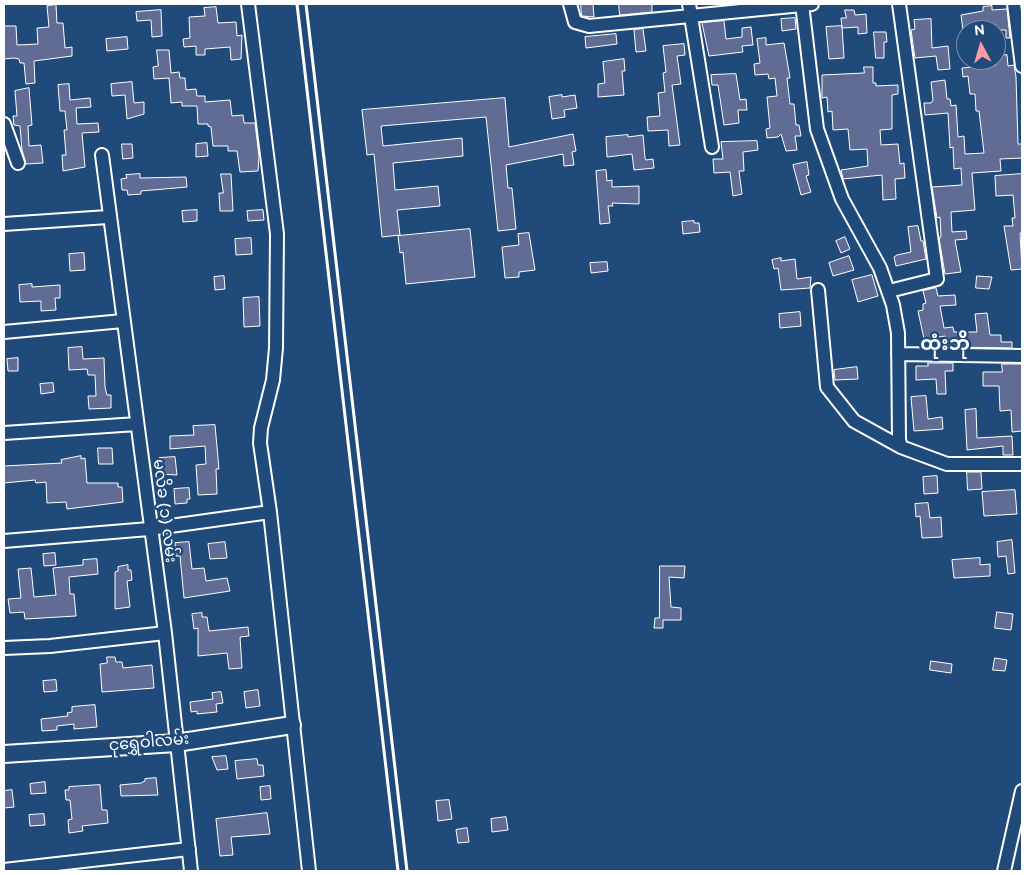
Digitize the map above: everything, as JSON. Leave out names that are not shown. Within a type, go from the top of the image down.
[{"type":"street","points":[[248,4],[277,234],[275,356],[273,380],[261,428],[260,443],[270,512],[309,871]]},
{"type":"street","points":[[570,4],[572,15],[575,22],[579,25],[689,10],[812,4]]},
{"type":"street","points":[[802,4],[817,129],[842,199],[880,268],[889,292],[898,334],[899,440],[901,447]]},
{"type":"street","points":[[889,292],[937,279],[899,4]]},
{"type":"street","points":[[1014,4],[1022,66]]},
{"type":"street","points":[[689,10],[712,147]]},
{"type":"street","points":[[4,124],[18,163]]},
{"type":"street","name":"မလိခ (၁) လမ်း","points":[[102,155],[108,217],[165,633],[191,871]]},
{"type":"street","points":[[4,224],[108,217]]},
{"type":"street","points":[[818,290],[827,387],[854,421],[901,447],[947,464],[1022,464]]},
{"type":"street","points":[[4,332],[122,321]]},
{"type":"street","points":[[898,354],[1022,356]]},
{"type":"street","points":[[4,433],[137,424]]},
{"type":"street","points":[[4,541],[150,529],[270,512]]},
{"type":"street","points":[[4,648],[50,646],[165,633]]},
{"type":"street","name":"ငုရွှေဝါလမ်း","points":[[4,754],[176,743],[292,725]]},
{"type":"street","points":[[1004,871],[1022,791]]},
{"type":"street","points":[[4,870],[189,849]]},
{"type":"building","points":[[581,4],[593,4],[594,17],[582,16]]},
{"type":"building","points":[[619,4],[652,4],[652,12],[620,15]]},
{"type":"building","points":[[56,5],[57,23],[63,23],[65,48],[72,47],[72,56],[34,61],[35,83],[26,84],[24,63],[20,63],[19,59],[14,58],[4,59],[4,26],[16,26],[17,45],[38,44],[37,28],[49,27],[47,6]]},
{"type":"building","points":[[992,6],[992,10],[1007,9],[1010,38],[1006,38],[1006,20],[962,20],[961,15],[983,11],[983,7]]},
{"type":"building","points":[[216,7],[218,23],[236,22],[237,36],[242,35],[241,59],[231,60],[230,47],[205,49],[205,55],[196,55],[196,46],[184,47],[183,39],[190,38],[189,17],[205,16],[204,8]]},
{"type":"building","points":[[161,10],[162,36],[152,37],[151,20],[137,21],[136,12]]},
{"type":"building","points":[[845,10],[854,10],[855,15],[866,14],[867,33],[858,34],[858,27],[842,28],[841,18],[846,18]]},
{"type":"building","points":[[795,18],[796,29],[782,31],[781,19]]},
{"type":"building","points":[[931,19],[932,48],[948,46],[950,69],[938,70],[936,56],[915,58],[911,30],[915,29],[914,20]]},
{"type":"building","points":[[724,21],[726,39],[742,37],[742,28],[751,27],[753,45],[742,46],[743,52],[709,56],[702,23]]},
{"type":"building","points":[[842,26],[844,58],[829,59],[826,27]]},
{"type":"building","points":[[643,29],[646,51],[636,52],[634,30]]},
{"type":"building","points":[[874,32],[886,32],[887,42],[884,42],[884,58],[876,58]]},
{"type":"building","points":[[616,34],[617,44],[586,48],[585,37]]},
{"type":"building","points":[[127,37],[128,49],[107,51],[106,39]]},
{"type":"building","points":[[766,38],[766,45],[784,43],[790,78],[787,78],[790,104],[794,104],[796,125],[799,125],[801,136],[795,136],[797,150],[786,151],[781,134],[778,137],[767,138],[766,129],[770,128],[767,97],[777,96],[775,78],[769,79],[768,74],[755,75],[754,64],[760,63],[757,39]]},
{"type":"building","points":[[684,44],[685,55],[677,56],[681,84],[672,85],[680,145],[669,146],[668,130],[648,131],[647,117],[660,116],[658,93],[665,92],[663,73],[666,72],[663,46]]},
{"type":"building","points":[[157,50],[169,50],[171,73],[179,72],[180,78],[185,78],[186,90],[196,89],[197,96],[205,96],[205,102],[230,100],[232,116],[243,115],[244,123],[255,123],[259,156],[258,171],[240,172],[237,151],[228,151],[228,146],[213,146],[211,127],[208,124],[198,124],[197,106],[182,106],[182,102],[171,103],[169,78],[154,79],[153,67],[158,66]]},
{"type":"building","points":[[1006,55],[1008,66],[1014,65],[1016,77],[1018,144],[1022,144],[1022,158],[1000,159],[1001,171],[972,173],[975,210],[951,212],[952,232],[966,231],[967,239],[955,240],[961,272],[945,274],[939,238],[941,237],[940,217],[937,218],[932,187],[962,185],[961,168],[954,169],[953,147],[950,148],[948,113],[925,115],[924,103],[931,103],[933,100],[931,82],[945,80],[947,99],[950,99],[951,106],[956,105],[958,137],[964,136],[965,154],[984,153],[979,111],[976,111],[975,94],[970,94],[968,76],[963,77],[962,70],[1006,70]]},
{"type":"building","points":[[624,59],[625,71],[622,71],[624,95],[598,97],[598,84],[605,83],[603,62]]},
{"type":"building","points":[[864,67],[873,67],[873,83],[876,83],[876,86],[898,85],[898,94],[892,95],[892,129],[880,130],[881,145],[898,144],[900,164],[904,163],[905,178],[895,179],[896,199],[883,200],[882,175],[843,179],[841,170],[868,166],[867,149],[850,150],[848,129],[833,130],[832,111],[828,112],[827,97],[822,98],[822,75],[864,73]]},
{"type":"building","points":[[736,74],[740,100],[746,99],[747,110],[738,110],[739,123],[724,125],[718,85],[712,85],[711,75]]},
{"type":"building","points":[[132,82],[134,103],[144,102],[144,114],[127,119],[125,95],[112,96],[111,84]]},
{"type":"building","points":[[69,84],[70,100],[90,98],[91,107],[76,108],[77,124],[98,123],[99,132],[82,133],[85,167],[63,171],[62,155],[66,155],[64,130],[67,130],[65,111],[60,111],[58,85]]},
{"type":"building","points":[[29,88],[32,125],[28,126],[29,146],[41,145],[43,163],[26,164],[22,150],[20,126],[14,125],[13,116],[17,116],[15,91]]},
{"type":"building","points":[[562,95],[562,97],[575,95],[577,108],[564,110],[565,117],[552,119],[549,97]]},
{"type":"building","points":[[505,98],[509,147],[573,134],[576,151],[572,152],[574,165],[564,166],[563,154],[506,165],[508,188],[512,188],[516,229],[498,231],[486,117],[381,126],[383,146],[462,138],[463,156],[393,163],[395,190],[438,186],[440,206],[397,210],[400,235],[382,237],[374,154],[367,155],[362,110]]},
{"type":"building","points":[[628,135],[628,137],[643,135],[645,158],[646,160],[653,159],[654,168],[634,170],[632,154],[607,157],[606,137]]},
{"type":"building","points":[[757,141],[758,150],[743,152],[744,171],[739,171],[742,194],[733,196],[730,172],[714,173],[713,159],[723,159],[721,142]]},
{"type":"building","points":[[207,143],[208,156],[196,157],[196,144]]},
{"type":"building","points":[[122,144],[132,144],[133,158],[123,159]]},
{"type":"building","points":[[807,162],[809,175],[806,176],[811,192],[801,195],[793,165]]},
{"type":"building","points":[[606,170],[607,181],[612,180],[612,187],[639,186],[639,204],[612,203],[613,206],[608,206],[610,223],[600,224],[596,171]]},
{"type":"building","points":[[140,174],[140,178],[186,177],[187,187],[141,191],[141,194],[128,195],[127,190],[122,190],[121,179],[127,178],[126,175]]},
{"type":"building","points":[[221,174],[231,174],[233,211],[220,211],[219,193],[223,193]]},
{"type":"building","points":[[1022,174],[1022,233],[1020,233],[1022,269],[1011,270],[1004,226],[1013,226],[1012,218],[1015,218],[1013,195],[996,196],[995,176]]},
{"type":"building","points":[[197,210],[197,221],[183,222],[182,211]]},
{"type":"building","points":[[263,210],[264,220],[248,221],[247,211]]},
{"type":"building","points":[[694,221],[694,223],[699,223],[700,232],[683,234],[682,222]]},
{"type":"building","points":[[918,226],[926,259],[896,266],[894,257],[911,252],[908,227]]},
{"type":"building","points":[[470,229],[475,277],[406,284],[403,252],[400,253],[398,236]]},
{"type":"building","points":[[529,233],[535,270],[519,272],[519,277],[505,278],[502,247],[519,245],[518,234]]},
{"type":"building","points":[[845,237],[850,249],[841,253],[836,241]]},
{"type":"building","points":[[251,238],[252,254],[236,255],[235,239]]},
{"type":"building","points":[[84,253],[85,270],[70,271],[69,254]]},
{"type":"building","points":[[849,256],[854,270],[833,276],[829,263]]},
{"type":"building","points":[[781,258],[781,261],[795,259],[797,279],[811,277],[810,288],[781,290],[778,268],[774,269],[772,260]]},
{"type":"building","points":[[607,262],[608,271],[591,273],[590,263]]},
{"type":"building","points":[[872,275],[878,296],[858,302],[852,280]]},
{"type":"building","points":[[224,276],[225,289],[215,290],[214,277]]},
{"type":"building","points":[[977,276],[992,277],[989,289],[976,288]]},
{"type":"building","points":[[32,284],[32,287],[60,285],[60,298],[55,298],[56,310],[41,311],[41,301],[20,302],[19,285]]},
{"type":"building","points":[[936,288],[938,296],[955,295],[956,305],[940,306],[944,328],[953,327],[954,332],[977,332],[975,314],[987,313],[990,335],[1001,335],[1001,342],[1012,342],[1012,348],[946,347],[945,336],[924,339],[918,311],[923,310],[923,304],[926,303],[923,291]]},
{"type":"building","points":[[259,297],[260,326],[244,327],[243,298]]},
{"type":"building","points":[[800,312],[801,326],[780,328],[779,314]]},
{"type":"building","points":[[82,347],[83,359],[104,358],[105,387],[107,395],[111,395],[111,408],[89,409],[88,396],[96,396],[95,375],[88,375],[87,369],[69,370],[68,348]]},
{"type":"building","points":[[18,358],[18,371],[8,371],[7,359]]},
{"type":"building","points":[[928,363],[953,363],[953,371],[945,371],[946,394],[937,394],[936,379],[916,380],[916,366],[928,366]]},
{"type":"building","points":[[1002,364],[1022,364],[1022,431],[1012,432],[1011,410],[1000,411],[999,386],[983,386],[983,372],[1002,372]]},
{"type":"building","points":[[857,367],[858,379],[835,380],[834,370]]},
{"type":"building","points":[[53,383],[54,392],[41,394],[40,384]]},
{"type":"building","points":[[926,396],[928,419],[942,417],[943,429],[914,431],[911,397]]},
{"type":"building","points":[[976,409],[977,438],[1012,436],[1013,455],[1003,455],[1003,446],[967,450],[965,410]]},
{"type":"building","points":[[215,425],[219,469],[216,469],[217,494],[198,495],[196,465],[206,464],[205,446],[170,449],[170,436],[194,435],[193,426]]},
{"type":"building","points":[[98,448],[112,448],[113,464],[99,464]]},
{"type":"building","points":[[81,456],[81,459],[85,458],[87,483],[118,483],[118,487],[122,487],[123,502],[67,509],[66,502],[47,503],[46,482],[36,483],[35,480],[4,483],[4,466],[62,463],[61,460]]},
{"type":"building","points":[[175,457],[177,475],[160,474],[159,458]]},
{"type":"building","points":[[967,472],[981,472],[982,489],[968,490]]},
{"type":"building","points":[[937,476],[938,493],[924,494],[923,477]]},
{"type":"building","points":[[189,488],[190,499],[187,499],[187,503],[175,504],[174,489]]},
{"type":"building","points":[[1015,490],[1017,514],[984,516],[982,492]]},
{"type":"building","points":[[928,503],[930,518],[941,517],[942,537],[922,538],[920,516],[916,517],[915,504]]},
{"type":"building","points":[[1012,540],[1015,573],[1008,574],[1006,556],[998,557],[997,542]]},
{"type":"building","points":[[189,542],[192,569],[204,568],[206,581],[227,578],[230,591],[184,598],[180,556],[176,556],[175,543]]},
{"type":"building","points":[[225,542],[227,558],[210,559],[208,544]]},
{"type":"building","points":[[55,553],[56,565],[44,566],[43,554]]},
{"type":"building","points":[[980,558],[980,565],[990,564],[990,576],[954,578],[952,560]]},
{"type":"building","points":[[97,559],[98,574],[69,577],[70,594],[74,594],[76,616],[25,619],[24,612],[10,613],[8,599],[21,598],[18,569],[31,568],[34,597],[56,595],[53,568],[83,565],[83,560]]},
{"type":"building","points":[[128,565],[128,570],[131,570],[132,580],[127,581],[130,607],[115,609],[115,572],[118,571],[118,567]]},
{"type":"building","points":[[660,566],[685,566],[684,578],[669,577],[671,607],[681,608],[681,620],[663,620],[663,628],[654,628],[655,618],[659,618]]},
{"type":"building","points":[[997,612],[1013,614],[1011,630],[995,628]]},
{"type":"building","points":[[202,613],[202,617],[207,617],[209,631],[248,627],[249,636],[240,637],[242,668],[229,669],[227,653],[198,656],[198,628],[194,629],[192,614]]},
{"type":"building","points":[[107,657],[115,657],[116,662],[122,662],[123,668],[152,665],[154,688],[102,692],[100,664],[107,663]]},
{"type":"building","points":[[995,658],[1007,660],[1005,671],[993,670]]},
{"type":"building","points":[[931,661],[952,664],[951,673],[930,670]]},
{"type":"building","points":[[56,680],[57,691],[44,692],[43,681]]},
{"type":"building","points":[[258,690],[260,706],[246,708],[244,692]]},
{"type":"building","points":[[221,692],[223,703],[216,704],[217,712],[197,714],[197,711],[191,712],[190,702],[213,699],[212,693]]},
{"type":"building","points":[[95,705],[97,727],[74,729],[74,724],[57,726],[57,730],[42,731],[41,719],[68,716],[67,713],[72,712],[72,707]]},
{"type":"building","points":[[226,756],[228,769],[217,770],[212,757]]},
{"type":"building","points":[[257,759],[258,765],[263,765],[264,776],[237,779],[235,761]]},
{"type":"building","points":[[156,778],[158,795],[121,796],[120,785],[141,783],[145,779]]},
{"type":"building","points":[[45,782],[46,793],[31,794],[30,784]]},
{"type":"building","points":[[100,785],[102,810],[107,810],[108,823],[82,826],[83,831],[69,833],[68,820],[72,819],[70,800],[66,800],[65,790],[69,790],[69,787]]},
{"type":"building","points":[[270,786],[271,799],[261,800],[260,787]]},
{"type":"building","points":[[12,790],[14,807],[4,808],[4,791]]},
{"type":"building","points":[[449,800],[452,819],[438,821],[436,801]]},
{"type":"building","points":[[267,813],[270,834],[231,837],[233,855],[220,856],[216,819]]},
{"type":"building","points":[[44,814],[45,825],[30,826],[29,815]]},
{"type":"building","points":[[506,817],[508,830],[492,832],[491,819]]},
{"type":"building","points":[[467,828],[469,842],[458,843],[456,830]]},
{"type":"railway","points":[[297,4],[398,871]]},
{"type":"railway","points":[[306,4],[407,871]]},
{"type":"district","name":"ထုံးဘို","points":[[945,345]]}]
